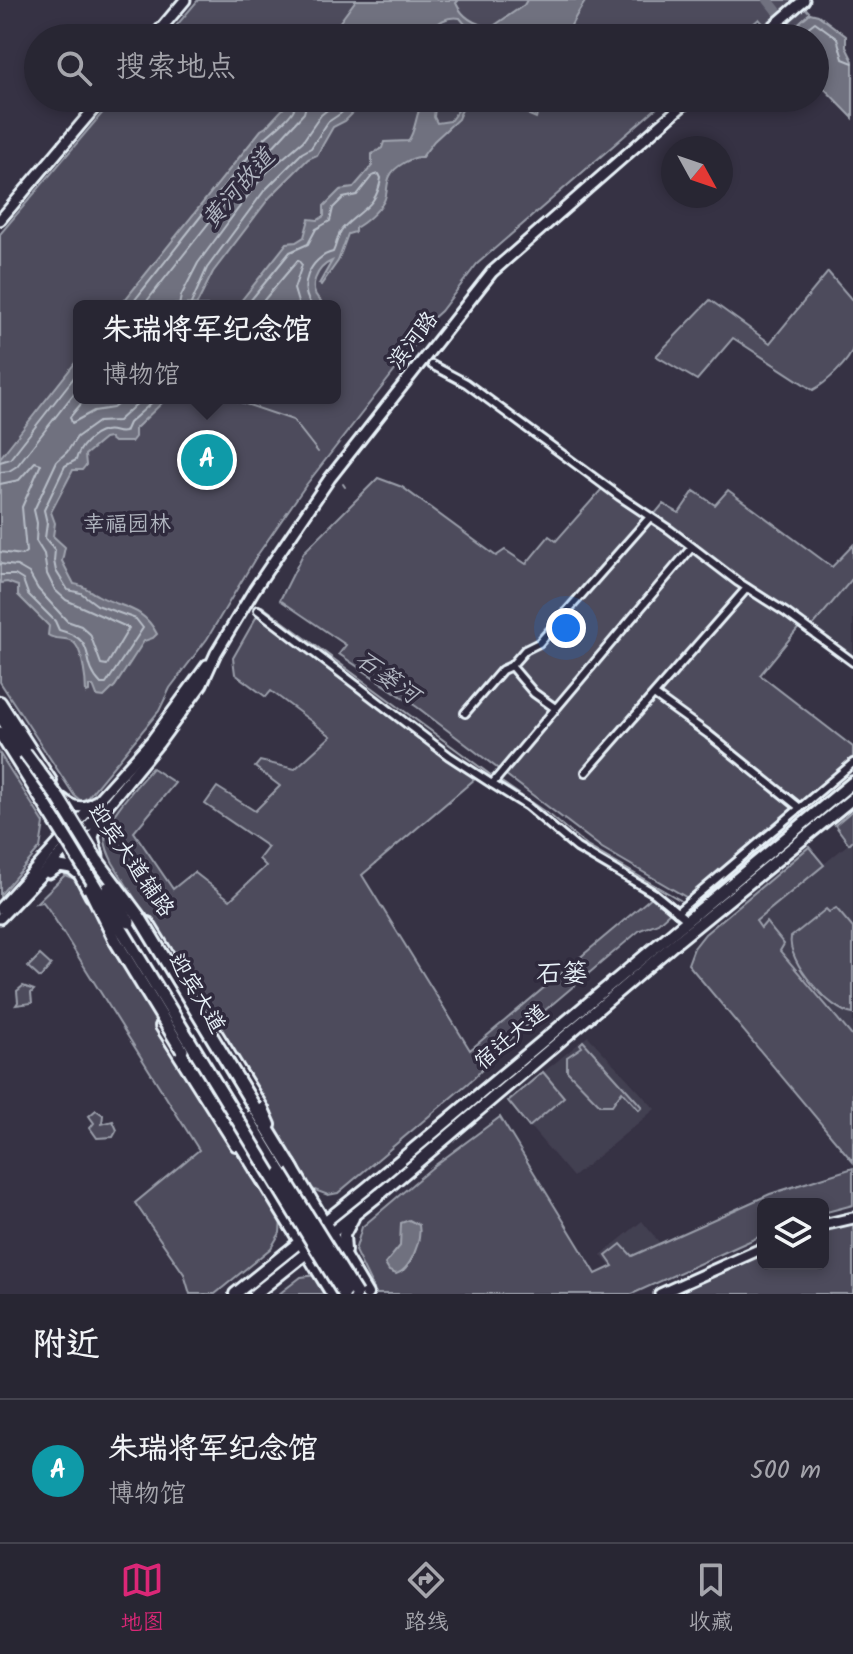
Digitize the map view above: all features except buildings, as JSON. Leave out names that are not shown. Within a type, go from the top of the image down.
[{"type":"highway","name":"迎宾大道","points":[[0,715],[356,1294]]},
{"type":"highway","name":"迎宾大道","points":[[0,733],[344,1294]]},
{"type":"highway","points":[[25,753],[140,918],[293,1170]]},
{"type":"highway","points":[[57,828],[108,929],[259,1174]]},
{"type":"main road","points":[[165,24],[185,0]]},
{"type":"main road","points":[[776,24],[801,2]]},
{"type":"main road","points":[[0,220],[91,112]]},
{"type":"main road","name":"滨河路","points":[[0,919],[154,738],[216,653],[270,564],[330,478],[492,272],[675,112]]},
{"type":"main road","name":"滨河路","points":[[80,827],[107,806],[202,684],[216,653]]},
{"type":"main road","name":"迎宾大道辅路","points":[[0,702],[99,859],[158,936],[263,1109],[293,1170],[367,1294]]},
{"type":"main road","points":[[63,799],[77,807],[92,803],[154,738]]},
{"type":"main road","name":"迎宾大道辅路","points":[[0,743],[57,828],[137,987],[220,1124],[259,1174],[289,1228],[332,1294]]},
{"type":"main road","name":"宿迁大道","points":[[235,1294],[853,782]]},
{"type":"main road","name":"宿迁大道","points":[[255,1294],[853,798]]},
{"type":"main road","points":[[99,859],[93,832],[107,806]]},
{"type":"main road","points":[[49,856],[57,828]]},
{"type":"main road","name":"滨河路","points":[[0,908],[49,856],[64,845]]},
{"type":"main road","points":[[0,919],[56,867],[71,868],[82,879]]},
{"type":"main road","points":[[309,1197],[330,1206],[358,1194]]},
{"type":"main road","points":[[347,1261],[344,1235],[351,1220],[363,1207]]},
{"type":"main road","points":[[829,1224],[853,1218]]},
{"type":"main road","points":[[258,1275],[279,1254],[289,1228]]},
{"type":"main road","points":[[660,1294],[757,1251]]},
{"type":"main road","points":[[266,1285],[300,1267],[319,1272]]},
{"type":"street","points":[[432,365],[466,383],[853,662]]},
{"type":"street","points":[[465,713],[502,670],[511,666],[525,650],[539,643],[564,617],[650,517]]},
{"type":"street","points":[[492,784],[692,547]]},
{"type":"street","points":[[586,772],[747,588]]},
{"type":"street","points":[[258,610],[449,756],[527,806],[577,848],[654,893],[687,920]]},
{"type":"street","points":[[511,666],[534,693],[555,708]]},
{"type":"street","points":[[654,695],[800,808]]},
{"type":"street","points":[[677,912],[853,763]]},
{"type":"shaded area","points":[[853,578],[853,658],[811,628]]},
{"type":"shaded area","points":[[853,840],[853,1037],[780,950],[784,944],[767,923],[761,929],[755,921]]},
{"type":"shaded area","points":[[588,1036],[655,1109],[573,1177],[508,1101]]},
{"type":"shaded area","points":[[642,1221],[663,1247],[622,1280],[601,1255]]},
{"type":"green space","points":[[198,0],[798,0],[810,13],[798,24],[763,24],[759,19],[753,24],[178,24]]},
{"type":"green space","name":"幸福园林","points":[[103,112],[652,112],[477,264],[430,321],[306,485],[256,557],[207,639],[170,688],[159,711],[88,797],[81,801],[74,795],[0,682],[0,234]]},
{"type":"green space","points":[[828,272],[853,301],[853,348],[836,372],[813,390],[733,338],[697,380],[656,356],[710,300],[770,343]]},
{"type":"green space","points":[[378,478],[402,487],[496,556],[505,550],[526,564],[549,536],[556,541],[608,482],[654,515],[663,504],[679,513],[694,491],[715,505],[728,490],[832,567],[853,545],[853,578],[811,628],[800,626],[760,675],[853,747],[853,760],[691,900],[602,848],[417,707],[339,654],[346,645],[280,600],[304,552]]},
{"type":"green space","points":[[258,614],[388,715],[476,778],[362,875],[470,1050],[653,896],[671,911],[658,923],[640,930],[511,1039],[474,1078],[338,1193],[328,1195],[312,1189],[113,863],[105,841],[106,830],[116,811],[152,768],[175,783],[134,832],[173,889],[194,872],[230,900],[266,866],[259,859],[268,847],[205,804],[217,787],[255,811],[280,786],[255,767],[260,761],[295,769],[331,736],[271,691],[266,697],[235,674],[233,658]]},
{"type":"green space","points":[[0,754],[44,823],[40,848],[0,895]]},
{"type":"green space","points":[[853,810],[853,840],[849,844],[835,825]]},
{"type":"green space","points":[[809,847],[824,865],[756,921],[761,928],[766,922],[784,944],[780,951],[853,1037],[853,1162],[688,964],[694,948],[705,934]]},
{"type":"green space","points":[[65,875],[79,881],[281,1219],[280,1233],[271,1248],[215,1294],[190,1294],[184,1274],[135,1203],[199,1150],[49,910],[43,902],[36,903]]},
{"type":"green space","points":[[836,908],[853,928],[853,1014],[822,995],[802,971],[791,947],[791,937],[826,909],[829,912]]},
{"type":"green space","points":[[40,955],[51,965],[40,978],[28,967]]},
{"type":"green space","points":[[23,986],[34,990],[31,993],[32,1003],[16,1005],[17,991]]},
{"type":"green space","points":[[583,1041],[642,1107],[639,1110],[622,1091],[612,1105],[600,1105],[567,1071],[567,1057],[582,1047],[580,1044]]},
{"type":"green space","points":[[543,1072],[564,1097],[529,1127],[508,1101]]},
{"type":"green space","points":[[96,1110],[103,1115],[102,1124],[113,1121],[117,1130],[113,1137],[97,1138],[90,1128],[94,1123],[89,1116]]},
{"type":"green space","points":[[500,1117],[596,1274],[613,1266],[606,1256],[621,1244],[632,1256],[757,1200],[757,1238],[632,1294],[376,1294],[355,1251],[362,1227],[434,1166]]},
{"type":"green space","points":[[853,1168],[853,1205],[829,1211],[829,1198],[761,1198]]},
{"type":"green space","points":[[853,1221],[853,1294],[666,1294],[757,1254],[757,1270],[829,1270],[829,1227]]},
{"type":"green space","points":[[317,1275],[334,1294],[279,1294],[301,1277]]},
{"type":"water","points":[[356,0],[459,0],[456,3],[459,9],[479,24],[465,24],[460,18],[448,18],[438,24],[338,24]]},
{"type":"water","points":[[527,0],[586,0],[572,23],[496,24]]},
{"type":"water","points":[[810,13],[818,15],[846,36],[846,47],[853,61],[853,118],[829,93],[829,24],[798,24]]},
{"type":"water","name":"黄河故道","points":[[280,112],[354,112],[333,127],[317,155],[308,159],[270,197],[213,272],[199,300],[125,300],[261,130]]},
{"type":"water","points":[[434,112],[437,123],[450,121],[457,112],[461,112],[422,157],[409,160],[392,173],[384,201],[355,228],[355,232],[348,234],[338,261],[321,285],[332,261],[318,273],[314,291],[320,300],[242,300],[287,243],[304,237],[309,219],[318,220],[324,216],[324,206],[340,190],[353,188],[372,166],[372,154],[382,148],[384,142],[408,141],[418,113]]},
{"type":"water","points":[[73,366],[73,404],[161,404],[135,429],[131,442],[104,439],[85,455],[86,465],[82,470],[73,470],[51,512],[55,523],[53,536],[65,547],[62,561],[74,584],[138,613],[157,634],[144,641],[115,686],[104,697],[97,696],[93,686],[89,686],[86,693],[83,666],[76,646],[70,640],[48,635],[49,626],[18,595],[18,586],[0,583],[0,458]]},
{"type":"water","points":[[409,1220],[419,1225],[417,1246],[406,1267],[396,1274],[389,1271],[385,1264],[400,1246],[401,1223]]},
{"type":"waterway","points":[[768,0],[787,24]]},
{"type":"waterway","points":[[246,404],[293,420],[318,452]]},
{"type":"waterway","name":"石篓河","points":[[262,606],[492,776]]},
{"type":"waterway","name":"石篓河","points":[[500,781],[551,816],[587,846],[680,900]]},
{"type":"place","name":"朱瑞将军纪念馆","points":[[207,460]]},
{"type":"district","name":"石篓","points":[[562,975]]}]
